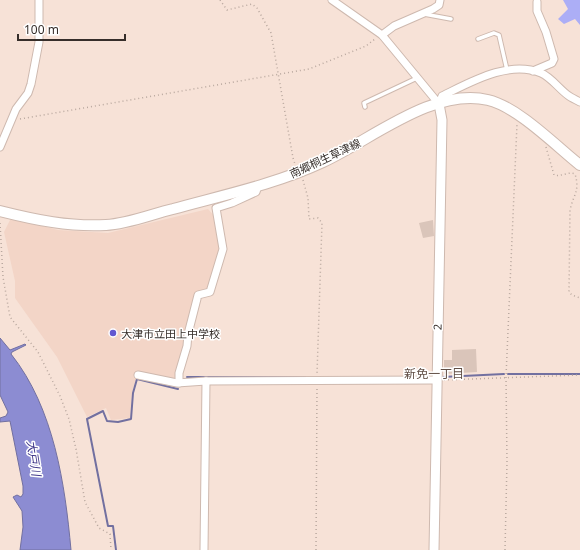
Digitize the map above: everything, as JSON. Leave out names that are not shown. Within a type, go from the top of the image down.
[{"type":"main road","name":"南郷桐生草津線","points":[[0,211],[55,224],[83,226],[108,225],[258,186],[299,172],[324,162],[424,108],[459,98],[488,100],[506,107],[580,165]]},
{"type":"street","points":[[0,147],[16,109],[28,93],[31,84],[39,42],[39,0]]},
{"type":"street","points":[[332,0],[382,35],[439,104]]},
{"type":"street","points":[[382,35],[394,26],[439,5],[440,0]]},
{"type":"street","points":[[534,71],[552,63],[554,59],[546,32],[537,11],[537,2]]},
{"type":"street","points":[[439,104],[442,96],[476,79],[507,70],[518,69],[542,73],[569,96],[580,102]]},
{"type":"street","name":"2","points":[[434,550],[442,120],[439,104]]},
{"type":"street","points":[[179,383],[179,373],[187,346],[188,334],[198,295],[210,292],[223,249],[216,208],[232,203],[256,192],[258,186]]},
{"type":"street","points":[[138,375],[179,383],[206,381],[436,380]]},
{"type":"street","points":[[204,550],[206,381]]},
{"type":"lane","points":[[421,14],[451,19]]},
{"type":"lane","points":[[478,39],[494,33],[499,35],[507,70]]},
{"type":"lane","points":[[365,107],[364,103],[418,77]]},
{"type":"path","points":[[220,0],[227,10],[252,4],[257,8],[270,33],[292,158],[299,172],[308,198],[309,219],[318,218],[322,223],[317,380],[316,550]]},
{"type":"path","points":[[12,120],[309,69],[366,46],[382,35]]},
{"type":"path","points":[[505,550],[507,462],[506,377],[516,128],[520,117]]},
{"type":"path","points":[[549,140],[546,148],[554,175],[558,176],[571,172],[575,174],[579,183],[579,188],[570,210],[569,292],[580,298]]},
{"type":"path","points":[[0,223],[3,277],[10,317],[38,352],[60,396],[69,419],[85,502],[99,528],[110,534],[111,550]]},
{"type":"path","points":[[436,380],[580,375]]},
{"type":"shaded area","points":[[563,0],[580,0],[580,25],[575,19],[564,24],[558,19],[568,9]]},
{"type":"shaded area","name":"大津市立田上中学校","points":[[208,209],[215,217],[219,248],[208,290],[195,293],[176,380],[138,372],[132,393],[130,418],[111,420],[106,408],[87,417],[57,357],[15,298],[15,281],[4,232],[11,218],[58,230],[108,233]]},
{"type":"water","name":"大戸川","points":[[0,338],[10,350],[25,344],[26,345],[12,352],[11,354],[26,375],[38,398],[55,448],[61,473],[71,550],[20,550],[23,527],[22,511],[13,497],[17,495],[21,497],[23,494],[23,486],[10,421],[0,422],[0,418],[6,416],[8,412],[0,395]]},
{"type":"building","points":[[433,220],[434,236],[423,238],[419,223]]},
{"type":"building","points":[[476,349],[477,372],[444,374],[444,360],[452,360],[452,350]]},
{"type":"waterway","points":[[442,377],[504,374]]},
{"type":"waterway","points":[[508,374],[580,374]]},
{"type":"waterway","points":[[187,377],[313,377]]},
{"type":"waterway","points":[[116,550],[113,526],[108,526],[87,419],[103,411],[107,421],[118,422],[131,419],[133,393],[137,379],[178,389]]},
{"type":"place","name":"大津市立田上中学校","points":[[113,333]]},
{"type":"district","name":"新免一丁目","points":[[434,373]]}]
